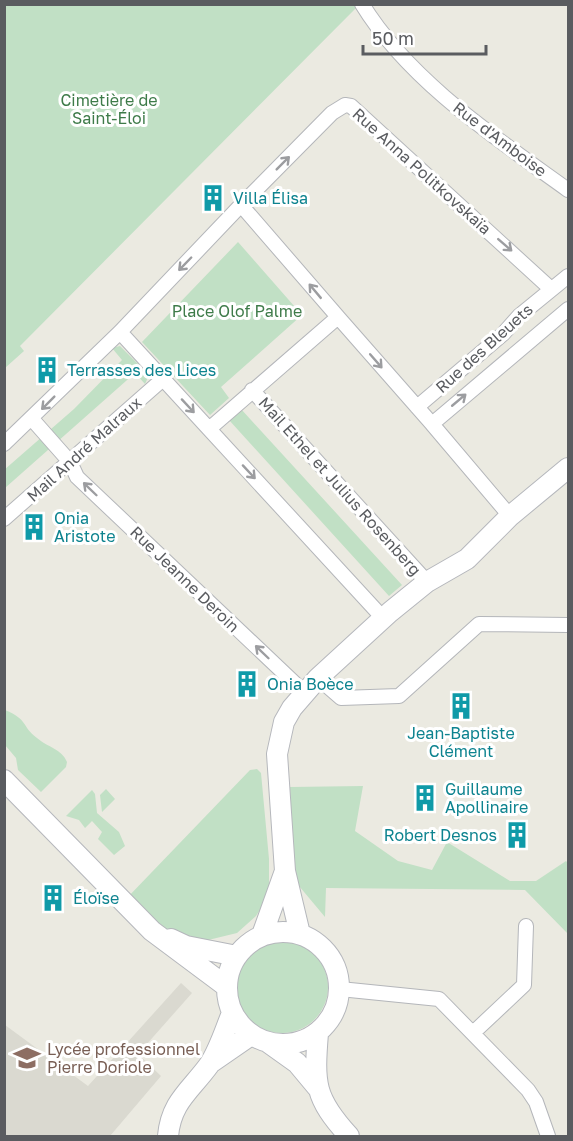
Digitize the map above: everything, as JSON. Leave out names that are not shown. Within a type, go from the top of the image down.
[{"type":"street","name":"Rue d'Amboise","points":[[362,4],[378,30],[463,115],[568,190]]},
{"type":"street","name":"Rue Anna Politkovskaïa","points":[[242,205],[332,113],[345,105],[351,106],[551,288]]},
{"type":"street","points":[[4,444],[120,332],[242,205],[510,516]]},
{"type":"street","name":"Rue des Bleuets","points":[[417,407],[503,334],[519,316],[551,288],[568,276]]},
{"type":"street","name":"Rue des Bleuets","points":[[432,424],[568,309]]},
{"type":"street","points":[[209,429],[338,317]]},
{"type":"street","points":[[120,332],[383,618]]},
{"type":"street","name":"Mail André Malraux","points":[[4,519],[163,379]]},
{"type":"street","name":"Mail Ethel et Julius Rosenberg","points":[[252,390],[427,582]]},
{"type":"street","name":"Rue Jeanne Deroin","points":[[32,419],[70,462],[77,477],[311,685],[341,698],[399,696],[479,624],[568,626]]},
{"type":"street","points":[[300,934],[285,871],[277,754],[284,723],[311,685],[383,618],[427,582],[467,559],[510,516],[568,468]]},
{"type":"street","points":[[4,780],[152,931],[226,987]]},
{"type":"street","points":[[262,935],[285,871]]},
{"type":"street","points":[[473,1033],[524,985],[526,926]]},
{"type":"street","points":[[152,931],[186,946],[237,956]]},
{"type":"street","points":[[210,1064],[260,1039],[286,1045],[303,1041],[318,1033],[336,1009],[340,989],[338,975],[330,957],[317,943],[300,934],[281,931],[262,935],[248,944],[237,956],[229,970],[226,987],[232,1013],[260,1039],[297,1063],[317,1087],[328,1112],[349,1137]]},
{"type":"street","points":[[340,989],[439,999],[528,1090],[536,1102],[548,1137]]},
{"type":"street","points":[[168,1137],[170,1119],[183,1095],[210,1064],[232,1013]]},
{"type":"street","points":[[317,1087],[318,1033]]},
{"type":"shaded area","name":"Lycée professionnel Pierre Doriole","points":[[181,983],[192,993],[138,1054],[161,1076],[110,1136],[5,1136],[5,1025],[88,1086]]},
{"type":"green space","name":"Cimetière de Saint-Éloi","points":[[5,5],[359,5],[20,346],[24,351],[5,368]]},
{"type":"green space","name":"Place Olof Palme","points":[[238,242],[302,315],[221,387],[229,398],[210,415],[142,342]]},
{"type":"green space","points":[[120,346],[149,375],[145,384],[135,373],[5,488],[4,470],[74,409],[122,360],[112,348]]},
{"type":"green space","points":[[241,409],[402,585],[389,596],[229,420]]},
{"type":"green space","points":[[5,710],[18,717],[32,734],[58,751],[67,762],[66,767],[41,792],[18,770],[16,758],[5,745]]},
{"type":"green space","points":[[257,769],[261,773],[269,859],[269,895],[256,916],[237,933],[200,942],[155,928],[126,899],[250,770]]},
{"type":"green space","points":[[363,786],[355,831],[398,861],[432,870],[447,842],[510,881],[536,881],[566,861],[568,863],[568,934],[525,890],[326,888],[325,917],[294,880],[290,787]]},
{"type":"green space","points":[[106,789],[115,799],[102,812],[100,795]]},
{"type":"green space","points":[[92,790],[95,794],[97,813],[119,832],[125,846],[114,855],[98,839],[102,832],[92,821],[85,828],[79,820],[66,816]]},
{"type":"green space","points":[[282,941],[300,944],[315,954],[325,969],[328,987],[325,1005],[315,1020],[300,1030],[282,1033],[264,1030],[249,1020],[239,1005],[236,987],[239,969],[249,954],[264,944]]},
{"type":"place","name":"Villa Élisa","points":[[213,198]]},
{"type":"place","name":"Terrasses des Lices","points":[[47,370]]},
{"type":"place","name":"Onia Aristote","points":[[34,527]]},
{"type":"place","name":"Onia Boèce","points":[[247,684]]},
{"type":"place","name":"Jean-Baptiste Clément","points":[[461,706]]},
{"type":"place","name":"Guillaume Apollinaire","points":[[425,798]]},
{"type":"place","name":"Robert Desnos","points":[[517,835]]},
{"type":"place","name":"Éloïse","points":[[53,898]]},
{"type":"place","name":"Lycée professionnel Pierre Doriole","points":[[27,1058]]}]
